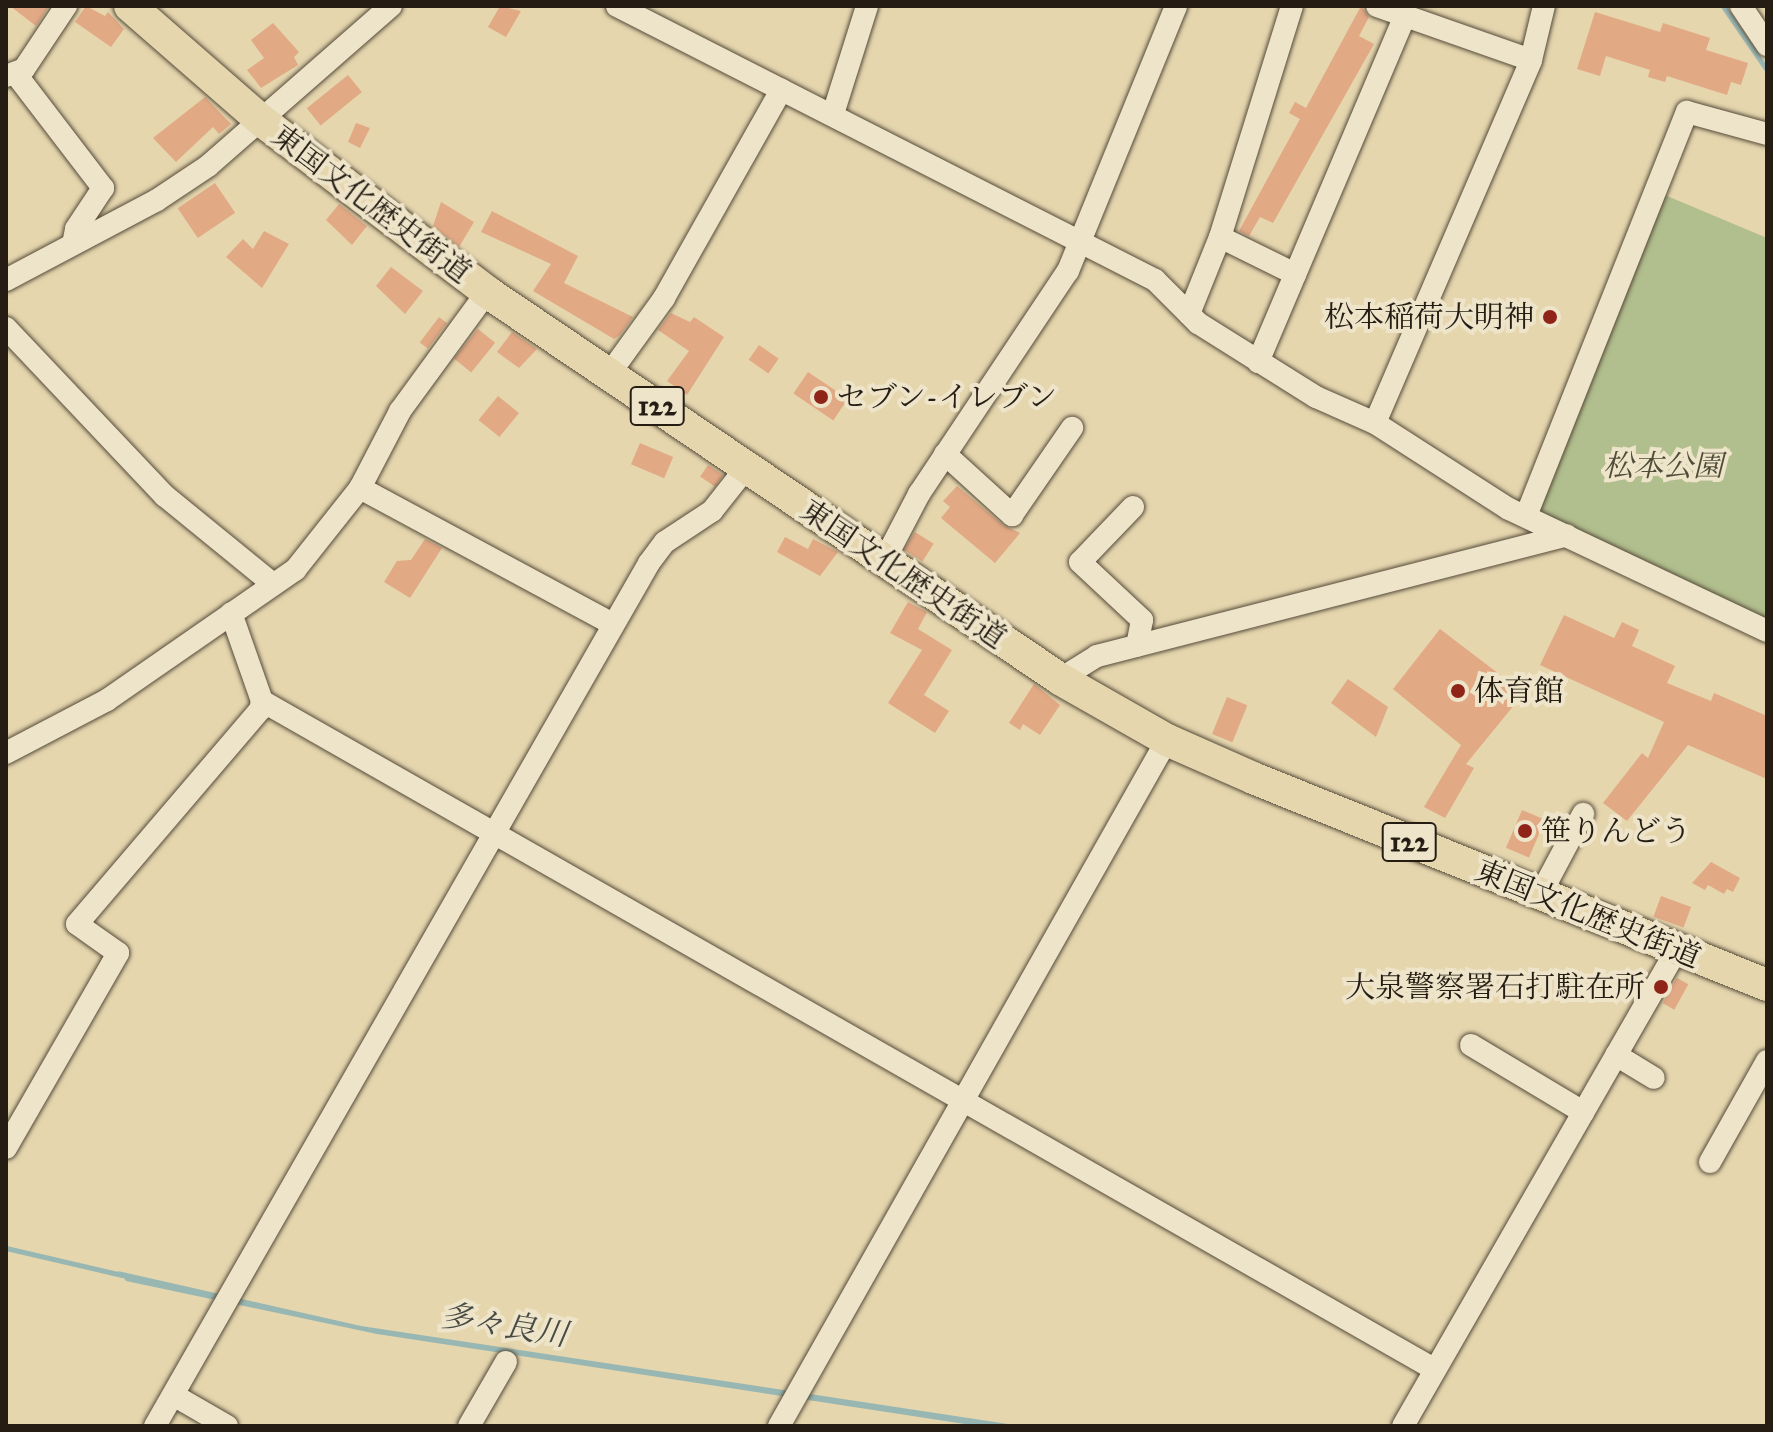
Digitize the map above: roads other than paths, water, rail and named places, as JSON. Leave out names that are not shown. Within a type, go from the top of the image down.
[{"type":"highway","name":"東国文化歴史街道","points":[[130,6],[262,121],[487,292],[1060,679],[1167,740],[1676,951],[1767,985]]},
{"type":"street","points":[[66,6],[24,69],[11,74],[103,188],[76,229],[73,244]]},
{"type":"street","points":[[6,280],[157,200],[262,121],[391,6]]},
{"type":"street","points":[[617,6],[833,114],[1078,244],[1155,280],[1189,314],[1258,362],[1316,397],[1375,423],[1526,516],[1767,631]]},
{"type":"street","points":[[833,114],[867,6]]},
{"type":"street","points":[[884,561],[945,454],[1068,271],[1176,6]]},
{"type":"street","points":[[1189,314],[1220,237],[1292,6]]},
{"type":"street","points":[[1377,6],[1531,60]]},
{"type":"street","points":[[1375,423],[1531,60],[1544,6]]},
{"type":"street","points":[[1741,6],[1767,45]]},
{"type":"street","points":[[1258,362],[1405,16]]},
{"type":"street","points":[[610,373],[671,286],[781,90]]},
{"type":"street","points":[[1526,516],[1687,112],[1767,134]]},
{"type":"street","points":[[1220,237],[1295,274]]},
{"type":"street","points":[[6,753],[107,700],[295,570],[360,488],[400,411],[487,292]]},
{"type":"street","points":[[6,328],[165,496],[273,584]]},
{"type":"street","points":[[945,454],[1012,515],[1072,428]]},
{"type":"street","points":[[155,1426],[175,1396],[613,624],[665,542],[712,511],[746,468]]},
{"type":"street","points":[[360,488],[613,624]]},
{"type":"street","points":[[1133,507],[1080,562],[1142,620],[1137,646]]},
{"type":"street","points":[[1060,679],[1097,656],[1567,535]]},
{"type":"street","points":[[231,613],[262,701],[1434,1369]]},
{"type":"street","points":[[6,1148],[118,953],[77,924],[217,763],[262,701]]},
{"type":"street","points":[[779,1426],[1167,740]]},
{"type":"street","points":[[1540,895],[1583,814]]},
{"type":"street","points":[[1403,1426],[1676,951]]},
{"type":"street","points":[[1471,1045],[1583,1112]]},
{"type":"street","points":[[1616,1055],[1654,1078]]},
{"type":"street","points":[[1710,1162],[1767,1061]]},
{"type":"street","points":[[469,1426],[506,1362]]},
{"type":"street","points":[[175,1396],[227,1426]]},
{"type":"water","points":[[118,1271],[361,1326],[1021,1426],[978,1426],[377,1334],[126,1281]]},
{"type":"waterway","points":[[1723,6],[1767,70]]},
{"type":"waterway","name":"多々良川","points":[[6,1248],[122,1275]]},
{"type":"place","name":"松本稲荷大明神","points":[[1550,317]]},
{"type":"place","name":"セブン-イレブン","points":[[821,397]]},
{"type":"place","name":"体育館","points":[[1458,691]]},
{"type":"place","name":"笹りんどう","points":[[1525,831]]},
{"type":"place","name":"大泉警察署石打駐在所","points":[[1661,987]]},
{"type":"park label","name":"松本公園","points":[[1663,466]]}]
